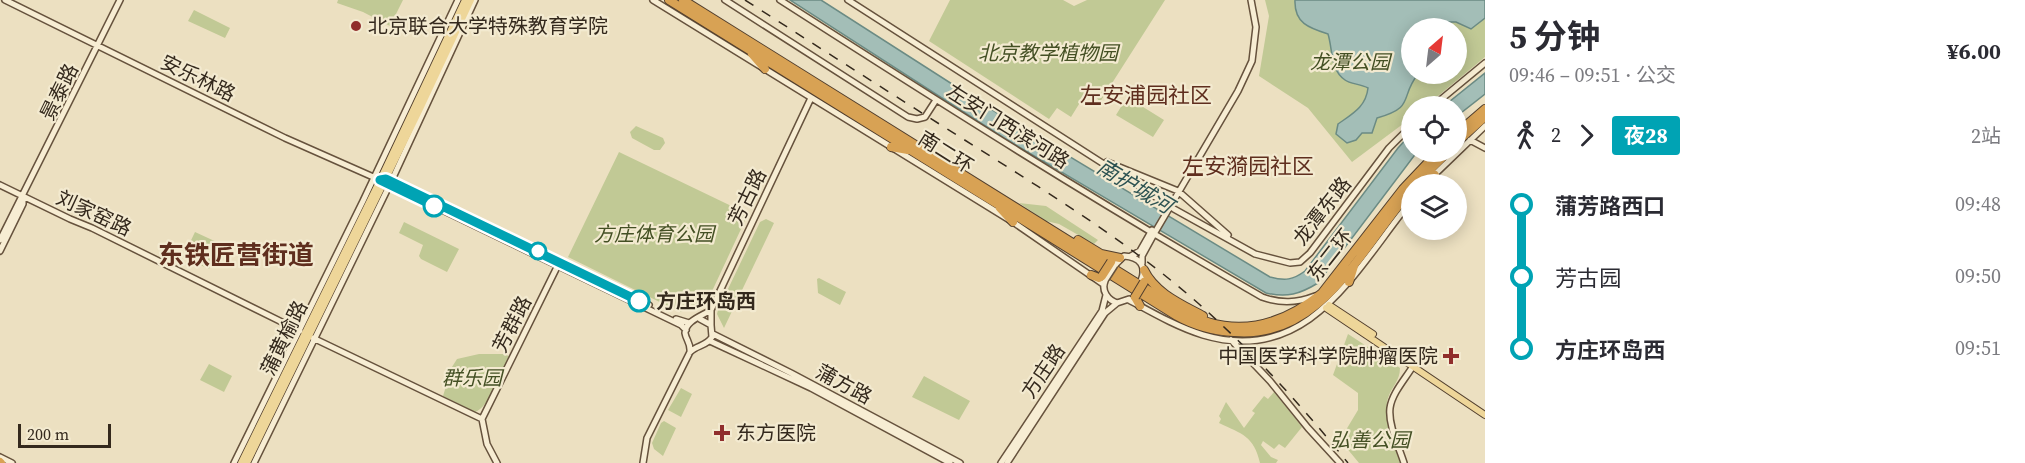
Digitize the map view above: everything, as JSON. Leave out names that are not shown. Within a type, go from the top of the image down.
[{"type":"highway","name":"南二环","points":[[669,0],[1177,315],[1206,328]]},
{"type":"highway","name":"南二环","points":[[682,0],[1180,310],[1198,319],[1217,324]]},
{"type":"highway","points":[[745,46],[765,69]]},
{"type":"highway","points":[[1467,125],[1485,109]]},
{"type":"highway","points":[[1467,133],[1485,117]]},
{"type":"highway","points":[[891,147],[913,151]]},
{"type":"highway","name":"东二环","points":[[1217,324],[1249,326],[1277,321],[1298,311],[1322,293],[1397,196],[1429,162]]},
{"type":"highway","points":[[1426,174],[1438,162]]},
{"type":"highway","points":[[993,200],[1013,222]]},
{"type":"highway","name":"东二环","points":[[1206,328],[1243,333],[1256,332],[1280,327],[1302,317],[1325,298],[1401,205]]},
{"type":"highway","points":[[1041,222],[1064,231],[1115,261],[1104,280],[1091,275]]},
{"type":"highway","points":[[1349,282],[1357,259]]},
{"type":"highway","points":[[1143,266],[1149,280],[1163,293]]},
{"type":"highway","points":[[1140,306],[1132,298],[1142,282],[1217,324]]},
{"type":"main road","name":"蒲黄榆路","points":[[384,181],[465,0]]},
{"type":"main road","name":"蒲黄榆路","points":[[247,463],[307,335],[473,0]]},
{"type":"main road","points":[[431,96],[432,85]]},
{"type":"main road","points":[[1327,306],[1485,413]]},
{"type":"main road","points":[[1327,306],[1485,413]]},
{"type":"main road","name":"蒲黄榆路","points":[[240,463],[254,429],[307,335]]},
{"type":"street","name":"安乐林路","points":[[5,0],[558,263]]},
{"type":"street","name":"景泰路","points":[[23,197],[120,0]]},
{"type":"street","points":[[384,181],[458,0]]},
{"type":"street","points":[[254,463],[307,335],[384,181],[431,96],[473,0]]},
{"type":"street","points":[[653,0],[1013,222],[1091,275]]},
{"type":"street","points":[[725,0],[908,117],[917,119],[925,117],[936,100]]},
{"type":"street","name":"左安门西滨河路","points":[[780,0],[936,100],[1153,232],[1271,300],[1292,302],[1322,293]]},
{"type":"street","points":[[848,0],[1089,153],[1177,190]]},
{"type":"street","points":[[1115,261],[1140,251],[1236,89],[1248,65],[1253,25],[1250,0]]},
{"type":"street","points":[[1445,96],[1485,63]]},
{"type":"street","name":"芳古路","points":[[711,310],[811,98]]},
{"type":"street","points":[[1436,174],[1485,126]]},
{"type":"street","name":"龙潭东路","points":[[1089,153],[1167,208],[1255,254],[1290,263],[1305,258],[1389,148],[1401,136]]},
{"type":"street","points":[[1470,140],[1485,148]]},
{"type":"street","name":"刘家窑路","points":[[0,185],[482,419]]},
{"type":"street","name":"龙潭东路","points":[[1177,190],[1234,242]]},
{"type":"street","points":[[0,240],[23,197]]},
{"type":"street","points":[[0,251],[23,204],[23,197]]},
{"type":"street","points":[[1140,306],[1188,330],[1204,335],[1231,340],[1257,339],[1282,334],[1306,323],[1327,306],[1349,282],[1401,207]]},
{"type":"street","points":[[1142,282],[1142,256],[1153,232]]},
{"type":"street","points":[[1131,256],[1143,266]]},
{"type":"street","points":[[558,263],[682,321],[689,322],[700,318],[711,310]]},
{"type":"street","points":[[558,263],[681,325],[686,330]]},
{"type":"street","name":"芳群路","points":[[482,419],[558,263]]},
{"type":"street","points":[[1104,280],[1106,295],[1109,299],[1118,303],[1132,298]]},
{"type":"street","name":"方庄路","points":[[1001,463],[1102,311],[1106,295]]},
{"type":"street","name":"方庄路","points":[[1006,463],[1105,313],[1118,303]]},
{"type":"street","points":[[690,352],[710,341],[713,334],[711,310]]},
{"type":"street","points":[[700,318],[711,325]]},
{"type":"street","points":[[689,322],[686,337],[698,346]]},
{"type":"street","name":"蒲方路","points":[[713,334],[960,463]]},
{"type":"street","points":[[1231,340],[1270,381],[1340,463]]},
{"type":"street","name":"蒲方路","points":[[710,341],[811,388],[950,463]]},
{"type":"street","points":[[643,463],[647,438],[690,352],[690,342]]},
{"type":"street","points":[[1404,463],[1391,422],[1390,408],[1393,398],[1413,366]]},
{"type":"street","points":[[482,419],[488,444],[497,463]]},
{"type":"street","points":[[234,463],[254,429]]},
{"type":"street","points":[[0,457],[12,463]]},
{"type":"green space","points":[[338,0],[403,0],[390,26],[363,12],[337,3]]},
{"type":"green space","name":"北京教学植物园","points":[[950,0],[1063,0],[1074,6],[1087,0],[1165,0],[1100,102],[1089,88],[1071,117],[1057,108],[1049,119],[929,41]]},
{"type":"green space","name":"龙潭公园","points":[[1265,0],[1485,0],[1485,57],[1467,72],[1467,18],[1401,18],[1401,84],[1452,84],[1438,96],[1401,96],[1401,125],[1352,162],[1308,108],[1259,76],[1269,16]]},
{"type":"green space","points":[[194,10],[230,28],[225,38],[188,21]]},
{"type":"green space","points":[[1127,97],[1164,120],[1153,137],[1116,115]]},
{"type":"green space","points":[[636,126],[663,138],[665,143],[660,150],[654,150],[632,138],[630,132]]},
{"type":"green space","name":"方庄体育公园","points":[[619,152],[748,214],[707,302],[680,312],[568,257]]},
{"type":"green space","points":[[1019,203],[1046,206],[1098,240],[1094,244],[1059,224],[1046,221]]},
{"type":"green space","points":[[766,219],[774,223],[724,328],[717,314],[718,310],[760,222]]},
{"type":"green space","points":[[404,222],[459,249],[447,272],[421,259],[419,256],[423,245],[399,233]]},
{"type":"green space","points":[[195,232],[221,244],[209,269],[183,257]]},
{"type":"green space","points":[[817,279],[846,292],[840,305],[818,293]]},
{"type":"green space","name":"弘善公园","points":[[1348,334],[1400,368],[1399,376],[1388,398],[1387,413],[1400,463],[1359,463],[1340,440],[1358,410],[1358,393],[1333,375]]},
{"type":"green space","name":"群乐园","points":[[479,354],[509,356],[491,396],[475,412],[443,396],[452,367],[457,359]]},
{"type":"green space","points":[[209,364],[232,376],[224,392],[200,380]]},
{"type":"green space","points":[[924,376],[970,401],[959,420],[912,397]]},
{"type":"green space","points":[[681,388],[692,394],[681,417],[668,410]]},
{"type":"green space","points":[[1274,392],[1302,427],[1285,448],[1279,444],[1274,449],[1263,441],[1261,445],[1271,457],[1278,460],[1276,463],[1260,463],[1250,441],[1240,433],[1219,423],[1221,419],[1219,416],[1226,402],[1244,428],[1255,413],[1252,411],[1264,396],[1268,399]]},
{"type":"green space","points":[[664,421],[676,428],[663,456],[654,449],[652,443]]},
{"type":"water","points":[[790,0],[821,0],[1002,116],[1270,277],[1289,279],[1305,271],[1401,145],[1401,162],[1409,162],[1318,283],[1293,294],[1280,295],[1266,293],[1004,138]]},
{"type":"water","points":[[1295,0],[1485,0],[1485,18],[1471,29],[1467,27],[1467,18],[1401,18],[1401,84],[1411,84],[1407,96],[1401,96],[1401,107],[1397,110],[1377,118],[1372,133],[1362,133],[1356,140],[1347,143],[1336,134],[1338,124],[1361,105],[1368,88],[1347,81],[1340,76],[1334,65],[1328,34],[1309,27],[1300,19],[1295,8]]},
{"type":"water","points":[[1485,73],[1485,94],[1467,108],[1467,96],[1456,96]]},
{"type":"railway","points":[[745,0],[1064,204],[1147,262],[1199,304],[1239,341],[1295,400],[1348,463]]},
{"type":"bus line","name":"夜28","points":[[434,206],[380,180],[386,179],[639,301]]},
{"type":"place","name":"北京联合大学特殊教育学院","points":[[356,26]]},
{"type":"place","name":"方庄环岛西","points":[[639,301]]},
{"type":"place","name":"中国医学科学院肿瘤医院","points":[[1451,356]]},
{"type":"place","name":"东方医院","points":[[722,433]]},
{"type":"district","name":"左安浦园社区","points":[[1146,95]]},
{"type":"district","name":"左安漪园社区","points":[[1248,166]]},
{"type":"district","name":"东铁匠营街道","points":[[236,255]]},
{"type":"water label","name":"南护城河","points":[[1135,186]]}]
